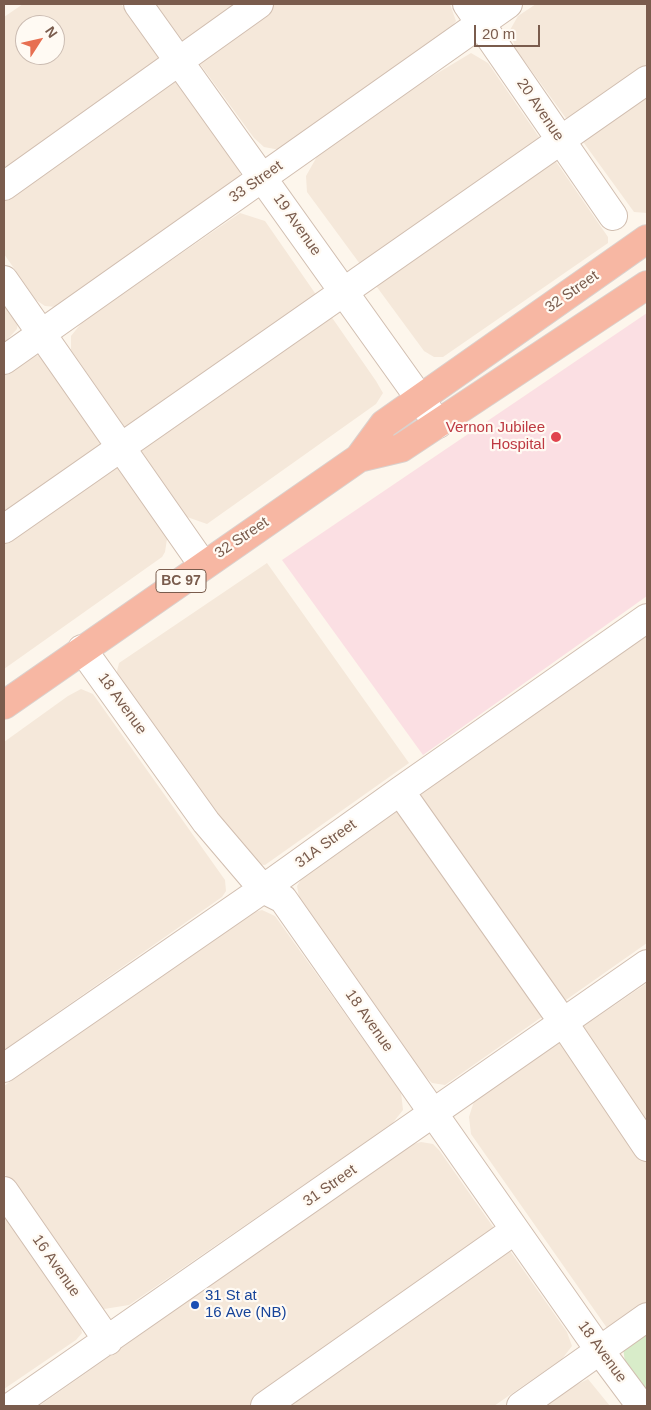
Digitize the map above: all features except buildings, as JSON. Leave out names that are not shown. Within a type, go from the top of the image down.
[{"type":"highway","name":"32 Street","points":[[4,705],[359,458],[384,424],[647,239]]},
{"type":"highway","name":"32 Street","points":[[359,458],[401,448],[647,285]]},
{"type":"street","name":"19 Avenue","points":[[138,4],[438,424]]},
{"type":"street","points":[[4,186],[259,4]]},
{"type":"street","name":"33 Street","points":[[4,360],[263,178],[474,13],[508,4]]},
{"type":"street","name":"20 Avenue","points":[[474,13],[613,216]]},
{"type":"street","points":[[4,529],[647,80]]},
{"type":"street","points":[[4,280],[203,565]]},
{"type":"street","name":"31A Street","points":[[4,1068],[263,889],[647,618]]},
{"type":"street","name":"18 Avenue","points":[[82,649],[206,822],[263,889],[283,899],[600,1351],[641,1406]]},
{"type":"street","points":[[400,791],[563,1022],[647,1147]]},
{"type":"street","name":"31 Street","points":[[12,1406],[647,964]]},
{"type":"street","name":"16 Avenue","points":[[4,1191],[108,1341]]},
{"type":"street","points":[[265,1406],[515,1230]]},
{"type":"street","points":[[521,1406],[647,1317]]},
{"type":"shaded area","points":[[23,4],[121,4],[240,164],[240,177],[56,307],[45,306],[36,300],[4,254],[4,17]]},
{"type":"shaded area","points":[[156,4],[450,4],[456,21],[447,32],[280,150],[264,147],[254,138]]},
{"type":"shaded area","points":[[536,4],[647,4],[647,213],[634,212],[515,48],[510,30],[518,16]]},
{"type":"shaded area","points":[[471,53],[488,63],[608,237],[608,243],[443,357],[434,357],[424,351],[307,192],[306,176],[319,153],[391,101]]},
{"type":"shaded area","points":[[240,213],[265,221],[383,393],[376,404],[207,524],[187,517],[71,350],[71,336],[83,321]]},
{"type":"shaded area","points":[[4,300],[18,320],[17,329],[4,343]]},
{"type":"shaded area","name":"Vernon Jubilee Hospital","points":[[647,313],[647,596],[423,755],[282,560]]},
{"type":"shaded area","points":[[35,355],[43,356],[167,539],[165,552],[162,557],[4,669],[4,374],[22,361]]},
{"type":"shaded area","points":[[267,563],[409,763],[265,865],[256,864],[240,848],[116,675],[119,663]]},
{"type":"shaded area","points":[[647,635],[647,943],[445,1085],[432,1083],[419,1070],[299,897],[297,886],[303,876]]},
{"type":"shaded area","points":[[81,689],[93,694],[225,880],[226,891],[222,897],[4,1050],[4,742],[68,696]]},
{"type":"shaded area","points":[[262,910],[275,916],[401,1092],[403,1110],[391,1125],[129,1305],[98,1310],[4,1173],[4,1086],[248,914]]},
{"type":"shaded area","points":[[647,983],[647,1307],[615,1329],[607,1328],[471,1134],[469,1117],[474,1101]]},
{"type":"shaded area","points":[[421,1142],[433,1144],[439,1150],[567,1332],[572,1346],[562,1359],[494,1406],[39,1406],[410,1145]]},
{"type":"shaded area","points":[[4,1211],[79,1320],[82,1333],[76,1340],[4,1389]]},
{"type":"shaded area","points":[[588,1379],[610,1406],[545,1406],[574,1386]]},
{"type":"green space","points":[[647,1328],[647,1393],[625,1362],[623,1348]]},
{"type":"place","name":"Vernon Jubilee Hospital","points":[[556,437]]},
{"type":"place","name":"31 St at 16 Ave (NB)","points":[[195,1305]]}]
